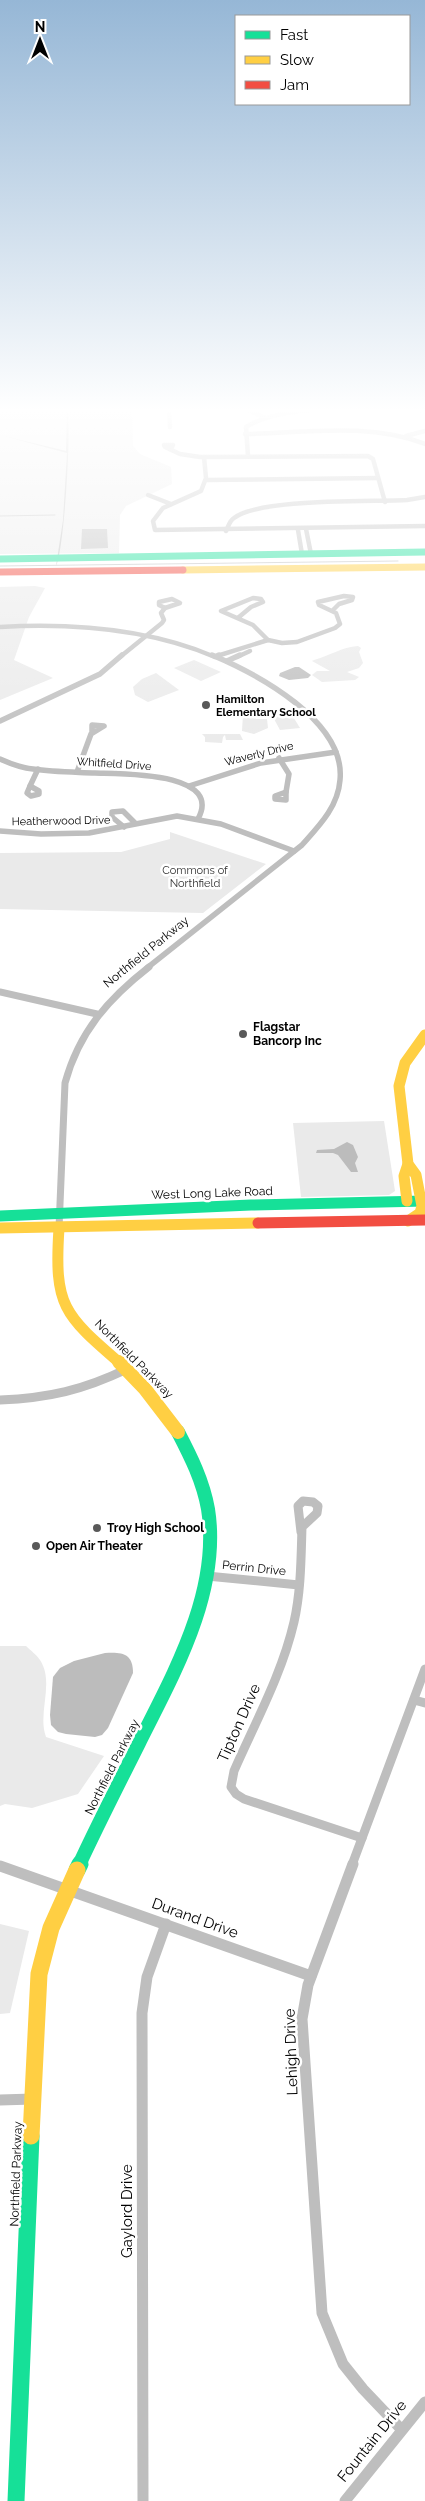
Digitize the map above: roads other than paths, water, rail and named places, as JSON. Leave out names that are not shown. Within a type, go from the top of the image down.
[{"type":"main road","points":[[0,559],[425,552]]},
{"type":"main road","points":[[0,572],[425,567]]},
{"type":"main road","points":[[0,578],[425,573]]},
{"type":"main road","points":[[407,1201],[404,1176],[408,1164],[400,1112],[399,1086],[406,1063],[425,1034]]},
{"type":"main road","points":[[408,1164],[416,1175],[423,1201],[420,1213],[408,1221]]},
{"type":"main road","name":"West Long Lake Road","points":[[0,1216],[209,1206],[423,1201]]},
{"type":"main road","points":[[246,1224],[242,1220],[241,1214],[251,1205]]},
{"type":"main road","points":[[197,1226],[207,1220],[209,1206]]},
{"type":"main road","points":[[0,1228],[197,1226],[425,1220]]},
{"type":"main road","name":"Northfield Parkway","points":[[16,2501],[38,1976],[46,1940],[68,1888],[179,1664],[203,1600],[207,1576],[210,1529],[203,1485],[195,1463],[169,1415],[127,1369],[77,1321],[64,1302],[57,1278],[59,1228]]},
{"type":"street","points":[[153,527],[158,530],[298,530],[397,527]]},
{"type":"street","points":[[306,529],[307,554]]},
{"type":"street","points":[[298,530],[307,554]]},
{"type":"street","points":[[217,656],[270,641],[297,642],[335,628],[340,624],[340,619],[333,610],[324,607],[318,602],[346,596],[353,598],[338,604],[333,610]]},
{"type":"street","points":[[239,618],[251,607],[263,600],[253,598],[221,611],[228,616],[239,618],[259,629],[270,641]]},
{"type":"street","points":[[0,721],[100,674],[164,621],[161,613],[165,608]]},
{"type":"street","name":"Northfield Parkway","points":[[0,627],[68,626],[145,635],[186,645],[217,656],[268,684],[307,711],[322,728],[336,752],[340,776],[335,802],[316,831],[294,851],[132,980],[97,1014],[74,1051],[65,1083],[59,1228]]},
{"type":"street","points":[[227,661],[246,652],[263,648],[270,641]]},
{"type":"street","points":[[77,772],[92,733]]},
{"type":"street","name":"Waverly Drive","points":[[189,786],[279,758],[336,752]]},
{"type":"street","points":[[279,758],[289,771],[286,792]]},
{"type":"street","name":"Whitfield Drive","points":[[0,759],[14,765],[38,769],[155,776],[189,786]]},
{"type":"street","points":[[30,786],[38,769]]},
{"type":"street","points":[[189,786],[197,793],[202,803],[202,812],[198,819]]},
{"type":"street","points":[[124,827],[112,817],[112,812],[123,812],[135,823]]},
{"type":"street","name":"Heatherwood Drive","points":[[0,831],[92,832],[124,827],[169,816],[198,819],[294,851]]},
{"type":"street","points":[[0,992],[97,1014]]},
{"type":"street","points":[[0,1400],[38,1400],[61,1396],[101,1383],[127,1369]]},
{"type":"street","name":"Tipton Drive","points":[[301,1532],[299,1586],[294,1622],[281,1665],[234,1771],[231,1787],[236,1794],[244,1799],[362,1838]]},
{"type":"street","name":"Perrin Drive","points":[[207,1576],[299,1586]]},
{"type":"street","name":"Lehigh Drive","points":[[401,2429],[367,2396],[346,2371],[332,2342],[322,2313],[302,2034],[303,2006],[311,1976],[425,1668]]},
{"type":"street","points":[[414,1700],[425,1703]]},
{"type":"street","name":"Durand Drive","points":[[0,1866],[68,1888],[311,1976]]},
{"type":"street","name":"Gaylord Drive","points":[[143,2501],[142,2013],[147,1977],[166,1924]]},
{"type":"street","points":[[0,2100],[33,2099]]},
{"type":"street","name":"Fountain Drive","points":[[345,2501],[401,2429],[425,2402]]},
{"type":"waterway","points":[[0,566],[398,561]]},
{"type":"place","name":"Hamilton Elementary School","points":[[206,705]]},
{"type":"place","name":"Flagstar Bancorp Inc","points":[[243,1034]]},
{"type":"place","name":"Troy High School","points":[[97,1528]]},
{"type":"place","name":"Open Air Theater","points":[[36,1546]]},
{"type":"park label","name":"Commons of Northfield","points":[[195,876]]}]
